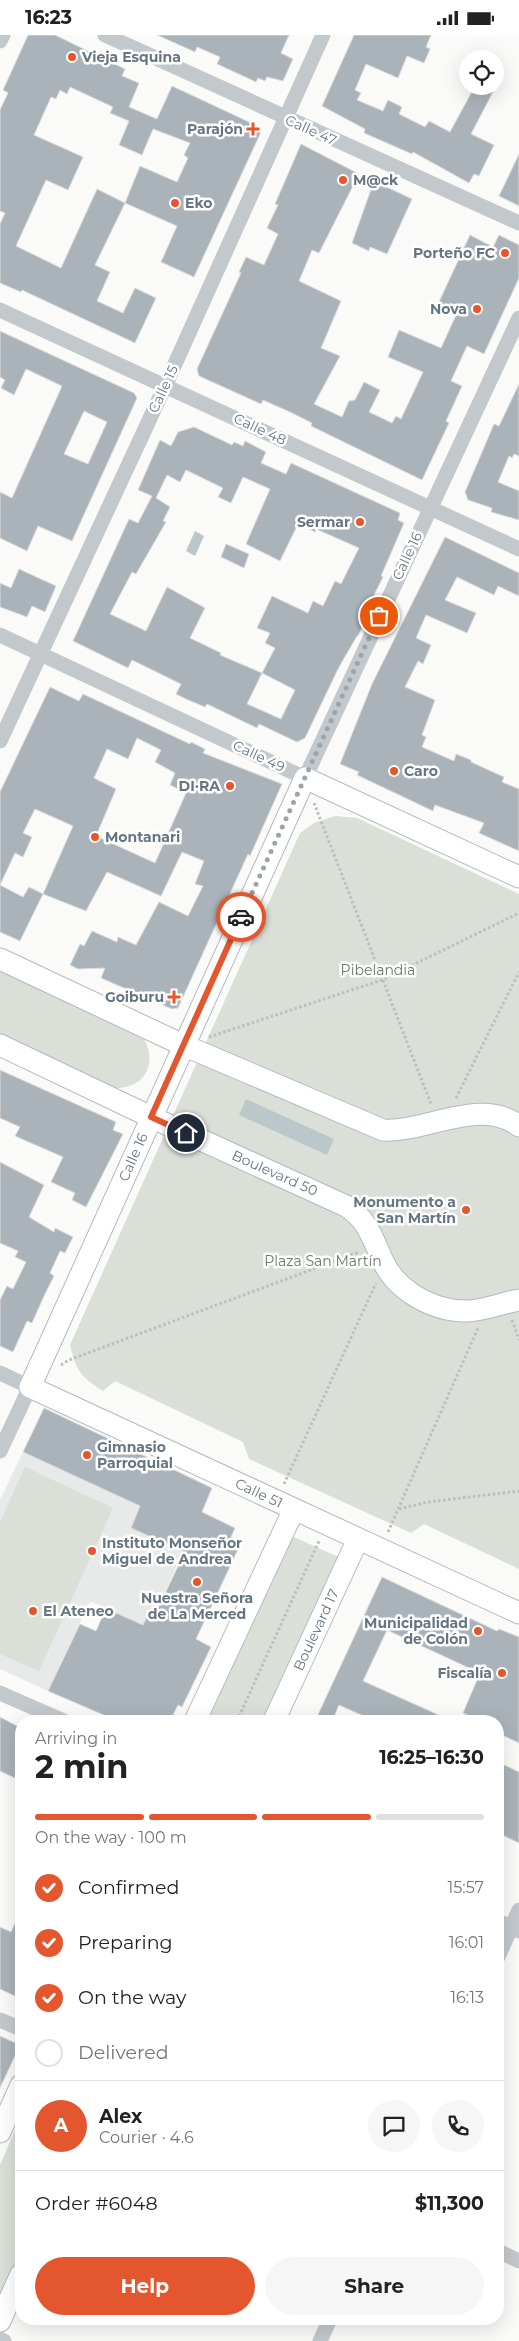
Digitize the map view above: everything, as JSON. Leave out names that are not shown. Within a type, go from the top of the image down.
[{"type":"main road","name":"Calle 49","points":[[305,778],[519,877]]},
{"type":"main road","name":"Calle 16","points":[[30,1387],[305,778]]},
{"type":"main road","points":[[0,959],[183,1045],[382,1130],[410,1129],[442,1120],[478,1114],[496,1116],[519,1127]]},
{"type":"main road","name":"Boulevard 50","points":[[0,1045],[151,1117],[346,1206],[359,1214],[380,1255],[400,1285],[415,1297],[442,1308],[466,1311],[486,1309],[519,1300]]},
{"type":"main road","name":"Calle 51","points":[[30,1387],[519,1613]]},
{"type":"main road","points":[[198,1715],[285,1505]]},
{"type":"main road","name":"Boulevard 17","points":[[277,1715],[358,1539]]},
{"type":"main road","points":[[0,2132],[15,2098]]},
{"type":"main road","points":[[0,2321],[15,2287]]},
{"type":"street","points":[[0,41],[2,35]]},
{"type":"street","name":"Calle 47","points":[[105,35],[519,223]]},
{"type":"street","name":"Calle 15","points":[[0,741],[166,385],[323,35]]},
{"type":"street","name":"Calle 48","points":[[0,310],[519,549]]},
{"type":"street","name":"Calle 16","points":[[305,778],[519,318]]},
{"type":"street","name":"Calle 49","points":[[0,635],[305,778]]},
{"type":"street","name":"Calle 51","points":[[0,1373],[30,1387]]},
{"type":"street","name":"Calle 16","points":[[0,1451],[30,1387]]},
{"type":"street","points":[[0,1693],[50,1715]]},
{"type":"street","points":[[504,1941],[509,1927],[519,1910]]},
{"type":"street","points":[[0,2020],[15,2026]]},
{"type":"street","points":[[504,2254],[519,2261]]},
{"type":"street","points":[[320,2341],[327,2325]]},
{"type":"street","points":[[0,2339],[4,2341]]},
{"type":"path","points":[[305,778],[382,980],[442,1120]]},
{"type":"path","points":[[183,1045],[382,980],[519,913]]},
{"type":"path","points":[[442,1120],[519,972]]},
{"type":"path","points":[[53,1371],[69,1360],[380,1255]]},
{"type":"path","points":[[285,1505],[380,1255]]},
{"type":"path","points":[[380,1549],[486,1309]]},
{"type":"path","points":[[398,1509],[428,1502],[519,1491]]},
{"type":"path","points":[[239,1715],[326,1524]]},
{"type":"shaded area","points":[[195,531],[204,536],[195,556],[186,551]]},
{"type":"shaded area","points":[[246,1099],[334,1139],[327,1155],[239,1115]]},
{"type":"shaded area","name":"Instituto Monseñor Miguel de Andrea","points":[[44,1408],[212,1488],[155,1614],[149,1612],[143,1625],[90,1601],[48,1691],[0,1669],[0,1500]]},
{"type":"green space","name":"Plaza San Martín","points":[[335,816],[357,818],[519,894],[519,1569],[424,1524],[411,1533],[249,1459],[243,1442],[115,1381],[103,1391],[89,1382],[80,1373],[70,1345],[300,833],[314,823]]},
{"type":"green space","points":[[0,966],[140,1033],[149,1053],[147,1071],[142,1078],[134,1084],[113,1088],[0,1038]]},
{"type":"green space","name":"El Ateneo","points":[[25,1467],[113,1508],[39,1671],[0,1654],[0,1522]]},
{"type":"green space","points":[[285,1533],[343,1559],[270,1715],[203,1715]]},
{"type":"green space","points":[[15,2130],[15,2265],[0,2300],[0,2165]]},
{"type":"building","points":[[28,35],[55,35],[125,69],[122,76],[139,83],[129,107],[157,119],[172,86],[259,127],[261,132],[194,277],[161,262],[177,226],[125,203],[95,265],[110,272],[97,301],[123,313],[135,288],[156,298],[135,343],[22,290],[21,292],[0,283],[0,224],[5,213],[0,211],[0,110],[8,93],[3,90]],"holes":[[[70,87],[113,107],[110,113],[129,121],[119,145],[142,155],[153,129],[190,143],[184,155],[188,158],[177,182],[140,166],[125,203],[97,189],[61,268],[16,246],[46,180],[68,190],[83,157],[34,135],[51,97],[56,99],[60,90],[67,94]]]},
{"type":"building","points":[[157,35],[289,35],[281,53],[293,59],[283,81],[267,77],[265,81],[258,78],[256,82],[217,64],[220,57],[197,47],[195,52]]},
{"type":"building","points":[[354,35],[431,35],[426,47],[430,49],[424,63],[407,56],[398,78],[366,64],[355,90],[361,93],[357,100],[383,111],[388,100],[402,107],[399,114],[425,127],[429,121],[450,132],[470,95],[491,95],[471,134],[494,145],[479,176],[474,174],[469,183],[413,152],[412,154],[364,133],[365,129],[322,106]]},
{"type":"building","points":[[301,144],[359,174],[319,253],[312,250],[299,281],[341,301],[321,348],[340,356],[314,404],[342,417],[349,401],[355,400],[364,382],[380,390],[369,412],[392,423],[396,416],[401,419],[423,372],[388,357],[399,330],[441,348],[457,313],[438,304],[470,235],[493,247],[499,235],[519,245],[519,278],[484,354],[467,346],[451,381],[462,386],[446,421],[449,423],[422,480],[311,426],[312,423],[290,412],[263,400],[261,404],[199,376],[197,369],[241,273],[239,272],[246,257],[264,265],[278,234],[267,228],[278,205],[275,204]]},
{"type":"building","points":[[519,154],[519,206],[499,196]]},
{"type":"building","points":[[374,181],[412,199],[387,254],[370,247],[369,251],[352,243]]},
{"type":"building","points":[[0,331],[134,393],[137,398],[72,541],[38,526],[27,551],[0,538],[0,492],[12,498],[62,386],[26,369],[14,395],[1,388],[5,380],[0,377]],"holes":[[[84,411],[107,422],[88,464],[64,454]]]},
{"type":"building","points":[[519,384],[519,456],[514,454],[512,458],[509,456],[498,482],[519,491],[519,520],[491,512],[492,508],[468,500],[465,492],[494,424],[499,426]]},
{"type":"building","points":[[194,427],[232,445],[234,442],[243,446],[245,441],[266,452],[261,463],[286,474],[291,463],[400,513],[398,520],[404,523],[381,576],[383,577],[365,613],[368,615],[358,636],[339,667],[305,738],[297,742],[259,724],[257,728],[207,704],[205,707],[186,699],[176,694],[181,684],[132,660],[128,668],[73,641],[129,519],[138,523],[152,496],[138,490],[160,440],[171,446],[178,432]],"holes":[[[186,470],[223,488],[218,497],[231,503],[243,477],[270,489],[246,544],[280,561],[298,524],[315,532],[316,529],[359,548],[341,584],[335,581],[323,606],[313,601],[308,613],[272,596],[257,628],[270,633],[265,643],[275,648],[262,673],[220,655],[221,653],[190,638],[205,608],[167,587],[146,631],[110,614],[132,572],[136,574],[166,522],[163,521],[170,507],[156,498],[167,475],[180,482]],[[262,673],[295,690],[281,719],[247,704]]]},
{"type":"building","points":[[445,537],[519,573],[519,596],[498,586],[494,595],[457,577],[445,600],[476,613],[467,633],[426,615],[416,638],[431,645],[423,664],[418,661],[405,687],[435,700],[422,735],[426,737],[422,747],[454,761],[456,754],[471,760],[471,762],[504,777],[502,782],[519,789],[519,851],[479,833],[484,823],[435,805],[433,811],[357,775],[359,772],[340,764],[372,684]]},
{"type":"building","points":[[226,544],[249,554],[244,568],[221,557]]},
{"type":"building","points":[[19,569],[56,586],[45,612],[32,606],[27,617],[0,607],[0,583],[11,588]]},
{"type":"building","points":[[50,687],[79,701],[83,694],[190,744],[191,742],[205,749],[203,753],[282,784],[178,1008],[172,1009],[101,978],[105,968],[78,969],[70,965],[80,944],[84,946],[92,931],[117,942],[118,937],[136,945],[159,902],[188,916],[203,886],[195,884],[204,861],[182,852],[161,896],[107,872],[86,911],[43,894],[73,826],[35,809],[23,833],[32,837],[23,857],[15,853],[0,885],[0,792]],"holes":[[[137,738],[161,750],[155,762],[175,773],[170,785],[186,793],[155,863],[96,836],[116,789],[94,778],[107,749],[128,759]]]},
{"type":"building","points":[[0,885],[23,897],[29,887],[43,894],[20,941],[0,932]]},
{"type":"building","points":[[0,1070],[116,1122],[113,1130],[123,1134],[86,1207],[72,1200],[75,1193],[51,1182],[63,1157],[15,1136],[20,1127],[0,1118]]},
{"type":"building","points":[[0,1162],[44,1185],[29,1217],[54,1232],[55,1228],[73,1237],[65,1253],[60,1251],[50,1273],[54,1276],[32,1323],[27,1321],[13,1352],[0,1346],[0,1300],[7,1286],[13,1289],[26,1262],[15,1257],[18,1251],[0,1243]]},
{"type":"building","points":[[44,1408],[212,1488],[202,1512],[235,1528],[231,1537],[241,1543],[196,1639],[211,1647],[182,1707],[178,1705],[173,1715],[104,1715],[48,1691],[80,1624],[96,1631],[104,1613],[113,1617],[114,1612],[143,1625],[149,1612],[155,1614],[185,1552],[131,1528],[140,1506],[23,1452]]},
{"type":"building","points":[[382,1577],[497,1631],[499,1629],[519,1637],[519,1743],[504,1736],[504,1715],[468,1715],[463,1713],[480,1673],[387,1630],[363,1681],[439,1715],[362,1715],[339,1705],[335,1715],[318,1715]]},
{"type":"building","points":[[0,1717],[15,1725],[15,1778],[0,1771]]},
{"type":"building","points":[[504,1765],[519,1772],[519,1843],[504,1836]]},
{"type":"building","points":[[15,1923],[15,1996],[0,1989],[0,1927],[11,1932]]},
{"type":"building","points":[[0,2036],[15,2043],[15,2056],[0,2088]]},
{"type":"way so far","points":[[241,917],[379,616]]},
{"type":"place","name":"Vieja Esquina","points":[[72,57]]},
{"type":"place","name":"Parajón","points":[[253,129]]},
{"type":"place","name":"M@ck","points":[[343,180]]},
{"type":"place","name":"Eko","points":[[175,203]]},
{"type":"place","name":"Porteño FC","points":[[505,253]]},
{"type":"place","name":"Nova","points":[[477,309]]},
{"type":"place","name":"Sermar","points":[[360,522]]},
{"type":"place","name":"Caro","points":[[394,771]]},
{"type":"place","name":"DI·RA","points":[[230,786]]},
{"type":"place","name":"Montanari","points":[[95,837]]},
{"type":"place","name":"Goiburu","points":[[174,997]]},
{"type":"place","name":"Monumento a San Martín","points":[[466,1210]]},
{"type":"place","name":"Gimnasio Parroquial","points":[[87,1455]]},
{"type":"place","name":"Instituto Monseñor Miguel de Andrea","points":[[92,1551]]},
{"type":"place","name":"Nuestra Señora de La Merced","points":[[197,1582]]},
{"type":"place","name":"El Ateneo","points":[[33,1611]]},
{"type":"place","name":"Municipalidad de Colón","points":[[478,1631]]},
{"type":"place","name":"Fiscalía","points":[[502,1673]]},
{"type":"route","points":[[186,1133],[151,1117],[241,917]]},
{"type":"park label","name":"Pibelandia","points":[[378,970]]}]
